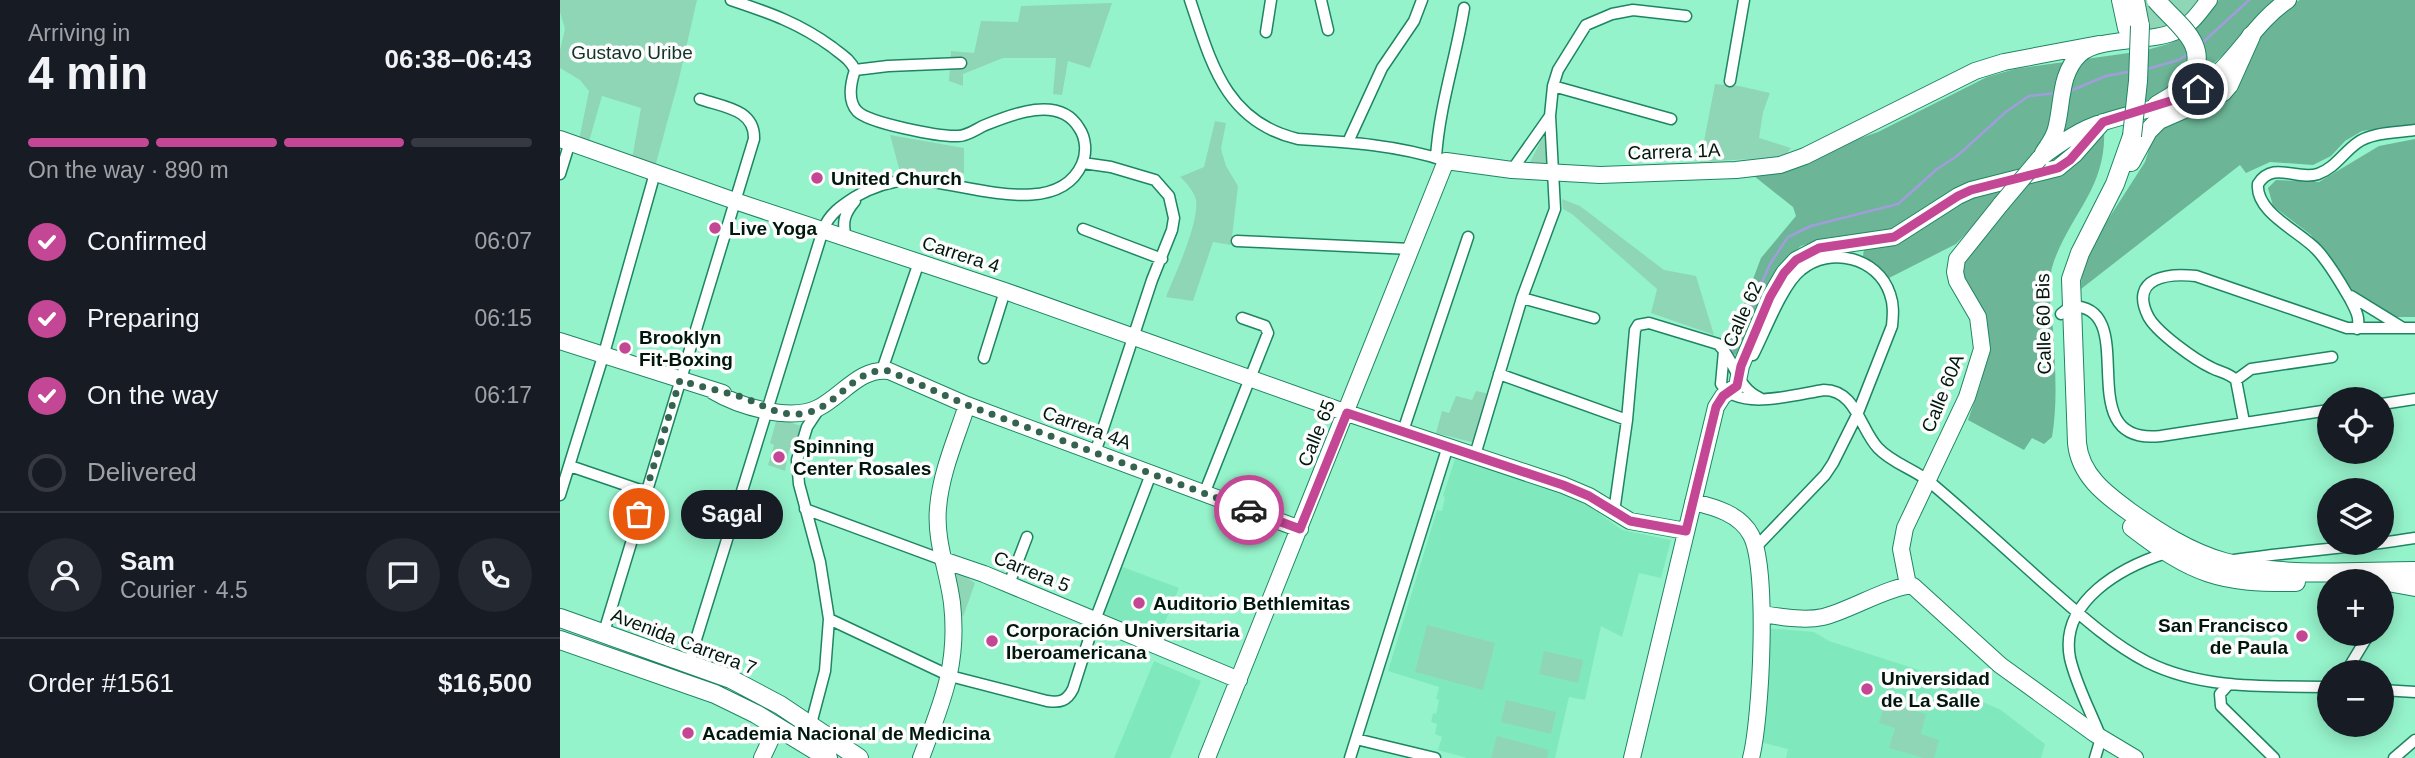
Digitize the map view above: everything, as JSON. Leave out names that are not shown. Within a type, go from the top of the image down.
[{"type":"main road","name":"Calle 60 Bis","points":[[2121,0],[2134,27]]},
{"type":"main road","name":"Calle 60 Bis","points":[[2119,511],[2100,501],[2080,478],[2070,458],[2072,309],[2076,262],[2123,164],[2138,81],[2134,0]]},
{"type":"main road","points":[[2155,0],[2181,23],[2192,39],[2196,60],[2188,82],[2157,105]]},
{"type":"main road","points":[[2108,197],[2153,125],[2169,115],[2222,92],[2229,85],[2251,36]]},
{"type":"main road","name":"Calle 60 Bis","points":[[2072,309],[2060,275],[2064,262],[2070,246],[2108,179],[2126,136]]},
{"type":"main road","points":[[2119,511],[2166,553],[2200,569],[2231,579],[2317,582]]},
{"type":"main road","points":[[2119,511],[2181,544],[2223,562],[2282,571],[2415,571]]},
{"type":"main road","points":[[2394,582],[2415,582]]},
{"type":"main road","name":"Avenida Carrera 7","points":[[560,618],[689,662],[753,690],[811,724],[859,758]]},
{"type":"main road","name":"Avenida Carrera 7","points":[[560,640],[715,694],[776,726],[828,758]]},
{"type":"street","points":[[689,662],[822,230],[834,212],[861,194],[887,183],[908,180],[1022,195],[1055,191],[1069,183],[1083,163],[1085,152],[1079,127],[1071,118],[1055,110],[1031,110],[985,125],[962,136],[935,134],[872,119],[859,113],[854,107],[851,94],[855,70],[851,61],[811,31],[731,0]]},
{"type":"street","name":"Carrera 1A","points":[[1190,0],[1219,80],[1238,107],[1284,136],[1348,142],[1512,170],[1554,173],[1600,175],[1736,170],[1780,165],[1805,156],[1975,71],[2004,62],[2098,44]]},
{"type":"street","points":[[1266,32],[1271,0]]},
{"type":"street","points":[[1321,0],[1328,30]]},
{"type":"street","points":[[1348,142],[1382,68],[1414,21],[1422,0]]},
{"type":"street","points":[[1730,80],[1744,0]]},
{"type":"street","name":"Calle 60A","points":[[1908,585],[1902,561],[1902,539],[1910,516],[1970,390],[1982,349],[1978,317],[1957,281],[1957,258],[2039,159],[2056,131],[2063,83],[2079,55],[2098,44],[2142,40],[2179,30],[2194,19],[2209,0]]},
{"type":"street","name":"Calle 60A","points":[[2039,159],[2068,138],[2097,124],[2189,94],[2210,80],[2272,12],[2288,0]]},
{"type":"street","name":"Calle 65","points":[[1207,758],[1411,249],[1441,159],[1438,128],[1451,78],[1464,8]]},
{"type":"street","points":[[1475,455],[1522,298],[1555,209],[1550,116],[1553,86],[1558,70],[1586,25],[1612,14],[1633,10],[1686,16]]},
{"type":"street","points":[[855,70],[961,63]]},
{"type":"street","points":[[1553,86],[1671,119]]},
{"type":"street","points":[[604,632],[754,139],[754,128],[743,113],[700,99]]},
{"type":"street","points":[[2058,109],[2069,123],[2082,126],[2097,124]]},
{"type":"street","points":[[1512,170],[1550,116]]},
{"type":"street","name":"Calle 62","points":[[1632,758],[1716,407],[1723,396],[1737,386],[1770,297],[1784,273],[1796,260],[1819,248],[1894,237],[1944,204],[1971,190],[2058,168],[2070,160],[2097,124]]},
{"type":"street","points":[[2357,329],[2359,318],[2346,292],[2316,249],[2260,201],[2257,189],[2260,179],[2269,174],[2281,171],[2315,175],[2333,166],[2366,138],[2415,130]]},
{"type":"street","points":[[560,174],[565,140]]},
{"type":"street","name":"Carrera 4","points":[[565,140],[734,201],[1005,291],[1347,413],[1578,491],[1639,523],[1686,531]]},
{"type":"street","points":[[1083,163],[1111,167],[1155,180],[1169,196],[1174,218],[1095,453]]},
{"type":"street","points":[[560,495],[655,173]]},
{"type":"street","points":[[846,239],[843,222],[845,215],[861,194]]},
{"type":"street","points":[[1083,229],[1162,259]]},
{"type":"street","points":[[1403,431],[1468,236]]},
{"type":"street","points":[[1237,242],[1411,249]]},
{"type":"street","points":[[1740,373],[1788,286],[1802,268],[1824,259],[1858,259],[1878,275],[1890,291],[1894,313],[1892,326],[1842,447],[1825,475],[1756,547]]},
{"type":"street","points":[[811,724],[825,671],[829,619],[820,562],[805,509],[797,460],[807,427],[821,407],[860,378],[872,371],[882,370],[919,262]]},
{"type":"street","points":[[2244,422],[2236,380],[2198,360],[2151,320],[2145,308],[2144,296],[2155,279],[2170,274],[2196,276],[2347,328],[2415,328]]},
{"type":"street","points":[[984,358],[1005,291]]},
{"type":"street","points":[[2346,292],[2364,306],[2403,328]]},
{"type":"street","points":[[1522,298],[1594,318]]},
{"type":"street","points":[[2072,309],[2084,317],[2093,317],[2101,322]]},
{"type":"street","points":[[2072,309],[2094,313],[2101,322],[2107,350],[2110,406],[2124,427],[2142,437],[2150,438],[2317,412]]},
{"type":"street","points":[[1204,494],[1268,331],[1262,324],[1242,318]]},
{"type":"street","points":[[1614,512],[1627,420],[1635,330],[1638,325],[1649,323],[1718,344],[1740,373],[1748,391],[1763,399]]},
{"type":"street","points":[[560,341],[713,391],[749,399],[767,410],[801,413],[821,407]]},
{"type":"street","points":[[1724,351],[1721,384],[1729,393],[1740,399],[1763,399],[1832,390],[1845,396],[1879,449],[1896,462],[1928,479],[2078,613],[2114,641],[2148,662],[2176,673],[2228,685],[2317,687]]},
{"type":"street","points":[[2236,380],[2251,369],[2332,358]]},
{"type":"street","name":"Carrera 4A","points":[[882,370],[967,405],[1300,529]]},
{"type":"street","points":[[1499,374],[1627,420]]},
{"type":"street","points":[[2394,402],[2415,399]]},
{"type":"street","points":[[920,758],[950,676],[953,618],[937,526],[940,491],[967,405]]},
{"type":"street","points":[[1350,758],[1448,446]]},
{"type":"street","points":[[570,466],[646,492]]},
{"type":"street","points":[[829,619],[950,676],[1047,701],[1061,702],[1070,696],[1095,620],[1151,474]]},
{"type":"street","points":[[1693,502],[1730,514],[1750,533],[1756,547],[1762,614],[1759,685],[1751,758]]},
{"type":"street","name":"Carrera 5","points":[[805,509],[1009,584],[1240,680]]},
{"type":"street","points":[[1009,584],[1027,537]]},
{"type":"street","points":[[2223,562],[2310,550],[2357,548],[2415,538]]},
{"type":"street","points":[[2095,758],[2101,738],[2071,661],[2070,640],[2078,613],[2107,580],[2135,564],[2166,553]]},
{"type":"street","points":[[2394,584],[2415,588]]},
{"type":"street","points":[[1762,614],[1796,618],[1823,617],[1908,585],[1917,589],[1993,660],[2101,738],[2135,758]]},
{"type":"street","points":[[2228,685],[2220,694],[2221,706],[2274,758]]},
{"type":"street","points":[[2394,691],[2415,692]]},
{"type":"street","points":[[762,758],[776,726]]},
{"type":"street","points":[[1356,739],[1435,758]]},
{"type":"street","points":[[2394,758],[2415,740]]},
{"type":"shaded area","points":[[2219,0],[2276,0],[2229,50],[2208,68],[2154,98],[2098,115],[2066,132],[2037,149],[2016,173],[1894,229],[1827,238],[1801,246],[1786,259],[1754,315],[1736,355],[1726,351],[1761,258],[1796,216],[1793,207],[1754,176],[1800,167],[1829,149],[1878,132],[1987,77],[2015,69],[2143,51],[2168,44],[2184,37]]},
{"type":"shaded area","points":[[2300,0],[2415,0],[2415,124],[2362,131],[2345,141],[2331,156],[2313,165],[2270,162],[2246,173],[2240,165],[2081,289],[2082,270],[2087,256],[2145,162],[2153,137],[2164,126],[2222,98],[2254,39],[2292,3]]},
{"type":"shaded area","points":[[2104,128],[2103,149],[2095,183],[2062,243],[2050,278],[2056,383],[2052,437],[2044,444],[2032,438],[2024,450],[1968,420],[1981,383],[1986,357],[1962,270],[1965,257],[2025,182]]},
{"type":"shaded area","points":[[2415,139],[2415,317],[2396,317],[2348,287],[2311,235],[2273,206],[2268,188],[2276,180],[2319,182],[2379,146]]},
{"type":"shaded area","points":[[2006,188],[1956,244],[1887,279],[1878,266],[1863,256],[1864,249],[1895,245],[1917,232],[1957,201]]},
{"type":"shaded area","points":[[1455,459],[1570,496],[1622,530],[1671,540],[1661,578],[1639,573],[1622,637],[1601,626],[1585,700],[1569,697],[1555,758],[1467,758],[1438,750],[1442,737],[1435,734],[1437,724],[1431,722],[1433,713],[1436,714],[1439,687],[1388,671],[1437,510],[1442,511],[1443,496]]},
{"type":"shaded area","name":"Auditorio Bethlemitas","points":[[1120,566],[1179,588],[1157,642],[1099,618]]},
{"type":"shaded area","name":"Universidad de La Salle","points":[[1764,628],[1814,632],[1829,641],[1962,684],[1978,694],[1976,699],[2001,710],[2045,744],[2041,758],[1786,758],[1788,749],[1760,742]]},
{"type":"shaded area","points":[[1154,661],[1201,681],[1170,758],[1114,758]]},
{"type":"green space","name":"Gustavo Uribe","points":[[560,0],[697,0],[655,167],[632,159],[641,108],[602,96],[588,145],[579,140],[589,91],[580,80],[560,68],[560,50],[565,29]]},
{"type":"green space","points":[[2144,0],[2204,0],[2181,21],[2150,29]]},
{"type":"green space","points":[[1112,3],[1090,68],[1068,61],[1062,95],[1053,94],[1056,58],[1003,58],[963,74],[963,86],[949,81],[951,51],[974,53],[981,21],[1018,22],[1021,6]]},
{"type":"green space","points":[[1715,84],[1770,93],[1763,112],[1759,138],[1791,148],[1784,157],[1700,162]]},
{"type":"green space","points":[[1215,121],[1226,123],[1221,149],[1226,166],[1238,186],[1231,245],[1213,242],[1193,301],[1166,297],[1186,249],[1196,210],[1194,194],[1180,177],[1204,167]]},
{"type":"green space","points":[[1545,133],[1547,164],[1529,164]]},
{"type":"green space","points":[[890,135],[964,148],[964,173],[900,172]]},
{"type":"green space","points":[[1562,199],[1580,206],[1664,270],[1696,276],[1714,335],[1651,313],[1657,289],[1563,209]]},
{"type":"green space","points":[[1476,391],[1491,394],[1475,443],[1436,433],[1442,411],[1449,413],[1456,396],[1472,400]]},
{"type":"green space","points":[[777,418],[801,426],[793,450],[789,450],[785,471],[768,465],[774,445],[770,443]]},
{"type":"green space","points":[[951,567],[975,583],[963,617]]},
{"type":"green space","points":[[1427,625],[1495,643],[1483,690],[1415,672]]},
{"type":"green space","points":[[1544,651],[1583,660],[1578,683],[1539,674]]},
{"type":"green space","points":[[1506,700],[1556,712],[1551,734],[1501,722]]},
{"type":"green space","points":[[1885,702],[1926,714],[1921,734],[1939,740],[1934,758],[1924,758],[1889,748],[1895,728],[1879,723]]},
{"type":"green space","points":[[1497,736],[1549,750],[1547,758],[1491,758]]},
{"type":"waterway","points":[[2200,45],[2249,0]]},
{"type":"waterway","points":[[2147,69],[2179,60],[2189,53]]},
{"type":"waterway","points":[[2070,91],[2106,76],[2133,71]]},
{"type":"waterway","points":[[1730,355],[1770,264],[1788,237],[1811,226],[1898,204],[2007,111],[2029,96],[2056,93]]},
{"type":"way so far","points":[[639,514],[680,380],[749,399],[767,410],[801,413],[821,407],[866,374],[882,370],[967,405],[1249,510]]},
{"type":"place","name":"United Church","points":[[817,178]]},
{"type":"place","name":"Live Yoga","points":[[715,228]]},
{"type":"place","name":"Brooklyn Fit-Boxing","points":[[625,348]]},
{"type":"place","name":"Spinning Center Rosales","points":[[779,457]]},
{"type":"place","name":"Sagal","points":[[639,514]]},
{"type":"place","name":"Auditorio Bethlemitas","points":[[1139,603]]},
{"type":"place","name":"San Francisco de Paula","points":[[2302,636]]},
{"type":"place","name":"Corporación Universitaria Iberoamericana","points":[[992,641]]},
{"type":"place","name":"Universidad de La Salle","points":[[1867,689]]},
{"type":"place","name":"Academia Nacional de Medicina","points":[[688,733]]},
{"type":"route","points":[[1249,510],[1300,529],[1347,413],[1563,485],[1589,496],[1630,521],[1686,531],[1716,407],[1719,400],[1732,392],[1739,383],[1741,366],[1770,297],[1784,273],[1796,260],[1819,248],[1894,237],[1944,204],[1971,190],[2058,168],[2070,160],[2103,122],[2180,98],[2198,89]]}]
